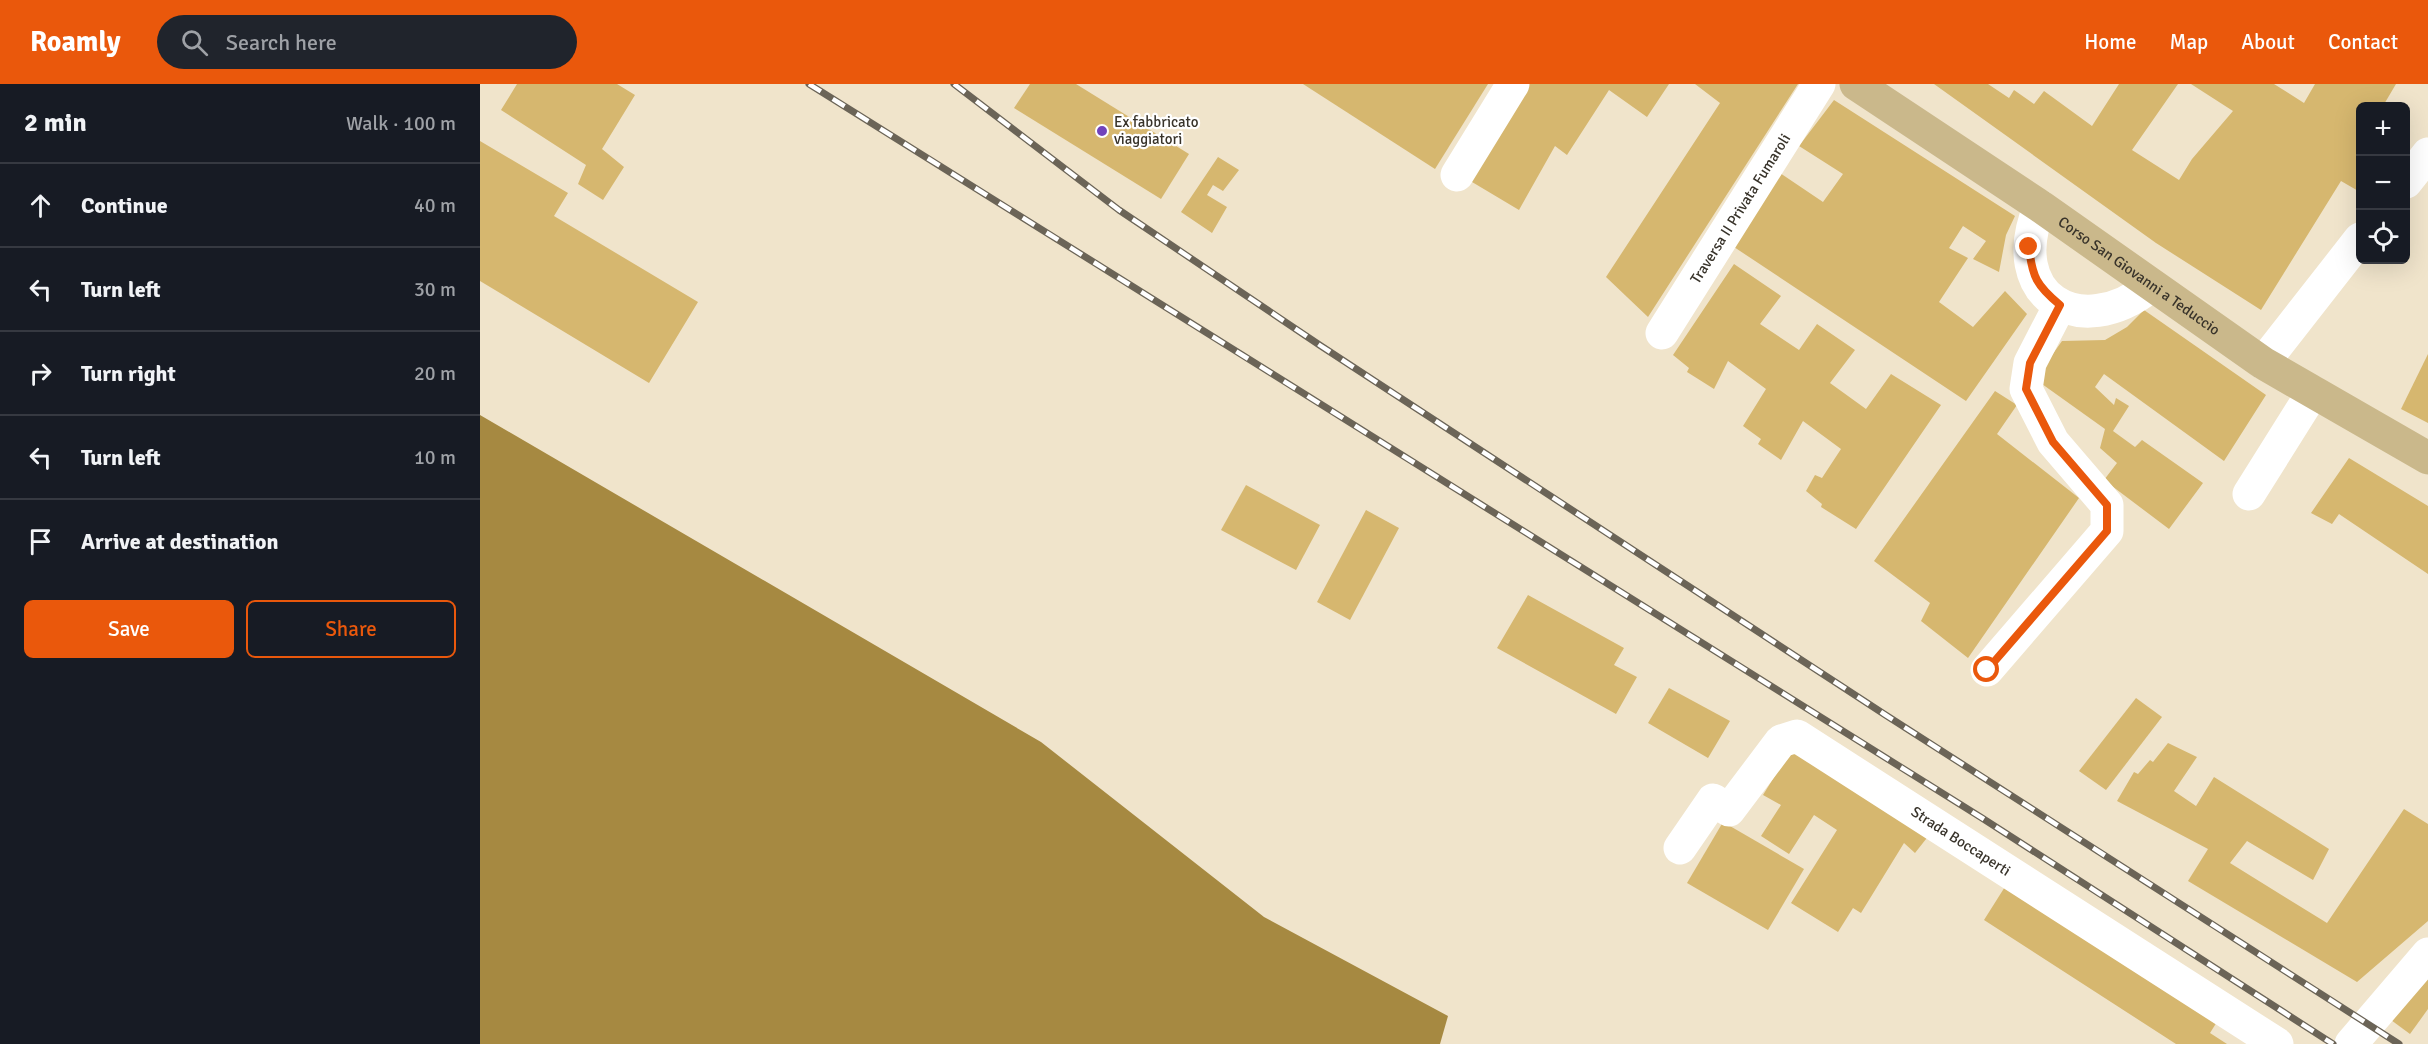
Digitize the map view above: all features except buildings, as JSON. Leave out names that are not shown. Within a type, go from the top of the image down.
[{"type":"main road","name":"Corso San Giovanni a Teduccio","points":[[1856,84],[2040,206],[2263,363],[2428,458]]},
{"type":"street","points":[[1457,175],[1513,84]]},
{"type":"street","name":"Traversa II Privata Fumaroli","points":[[1662,333],[1819,84]]},
{"type":"street","points":[[2410,177],[2428,154]]},
{"type":"street","points":[[2040,206],[2031,227],[2031,269],[2040,289],[2060,305],[2083,312],[2108,310],[2132,302],[2151,286]]},
{"type":"street","points":[[2263,363],[2356,245]]},
{"type":"street","points":[[1987,670],[2107,531],[2107,505],[2053,442],[2026,389],[2030,363],[2060,305]]},
{"type":"street","points":[[2249,494],[2313,393]]},
{"type":"street","name":"Strada Boccaperti","points":[[1680,848],[1713,800],[1729,810],[1781,741],[1797,736],[2226,1008],[2277,1044]]},
{"type":"street","points":[[2351,1044],[2428,954]]},
{"type":"shaded area","points":[[480,415],[1041,742],[1264,917],[1448,1016],[1440,1044],[480,1044]]},
{"type":"railway","points":[[809,84],[1982,818],[2333,1044]]},
{"type":"railway","points":[[954,84],[1119,210],[1321,346],[1884,714],[2399,1044]]},
{"type":"place","name":"Ex fabbricato viaggiatori","points":[[1102,131]]},
{"type":"route","points":[[1987,670],[2107,531],[2109,516],[2107,505],[2053,442],[2026,389],[2030,363],[2060,305],[2040,289],[2031,269],[2029,247]]}]
